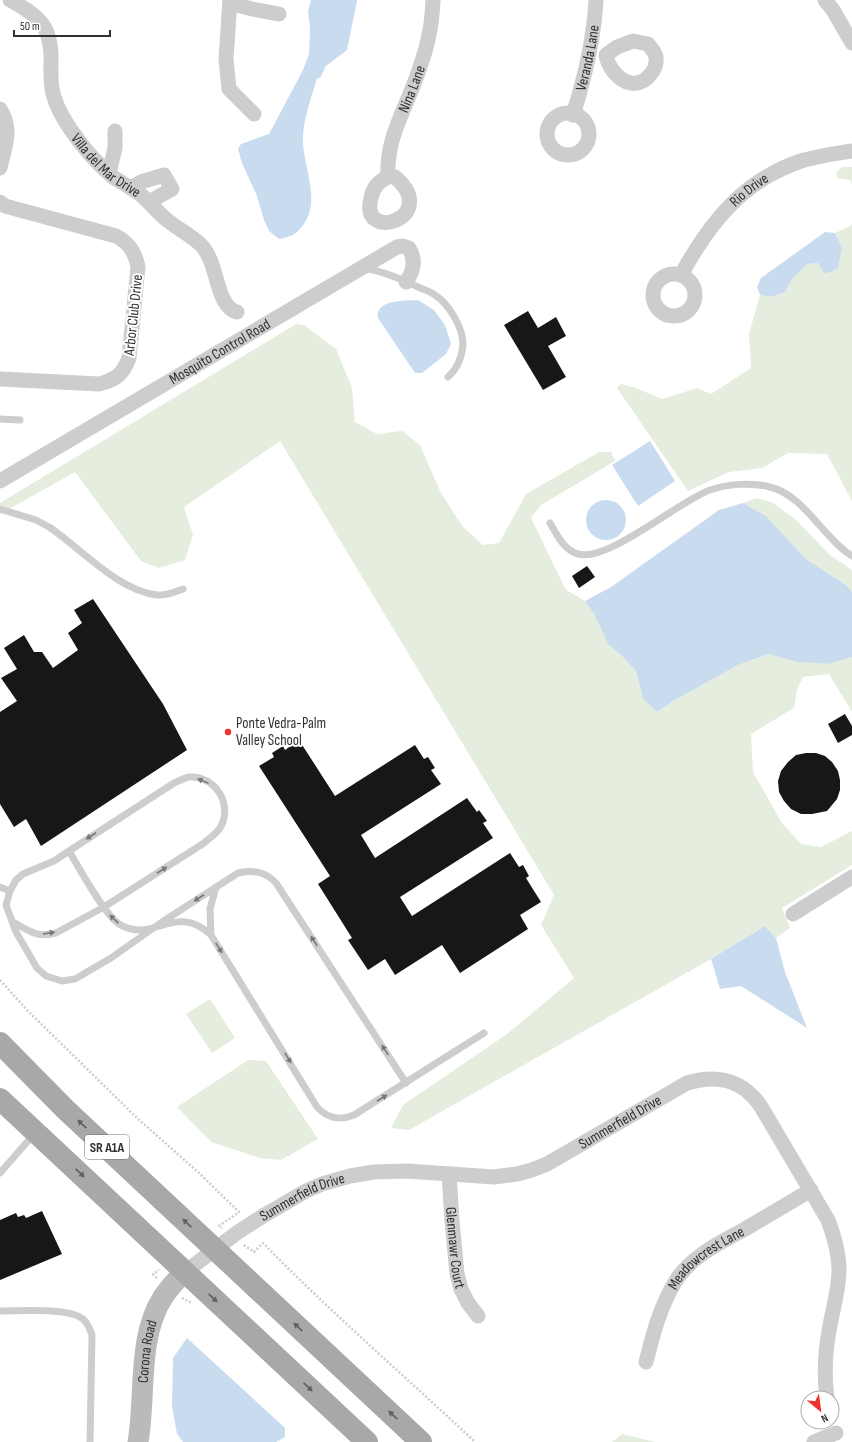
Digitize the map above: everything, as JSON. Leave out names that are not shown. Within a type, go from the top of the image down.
[{"type":"main road","name":"SR A1A","points":[[0,1043],[65,1108],[223,1243],[421,1442]]},
{"type":"main road","name":"SR A1A","points":[[0,1099],[367,1442]]},
{"type":"street","name":"Villa del Mar Drive","points":[[10,0],[27,9],[46,29],[52,48],[51,77],[53,96],[62,116],[72,131],[89,152],[109,172],[141,195],[166,220],[201,245],[212,261],[224,302],[228,308],[237,312]]},
{"type":"street","name":"Nina Lane","points":[[388,177],[389,151],[395,129],[415,81],[428,44],[432,23],[433,0]]},
{"type":"street","name":"Veranda Lane","points":[[574,115],[590,52],[596,0]]},
{"type":"street","points":[[825,0],[852,43]]},
{"type":"street","points":[[254,114],[229,89],[226,59],[230,1],[252,9],[279,14]]},
{"type":"street","points":[[590,52],[606,55]]},
{"type":"street","points":[[0,109],[7,121],[8,130],[0,168]]},
{"type":"street","points":[[109,172],[115,148],[115,131]]},
{"type":"street","name":"Rio Drive","points":[[681,275],[695,250],[716,220],[737,198],[756,183],[780,170],[803,161],[821,156],[852,151]]},
{"type":"street","points":[[131,188],[141,182],[164,175],[172,189],[149,202]]},
{"type":"street","name":"Arbor Club Drive","points":[[0,202],[5,206],[116,236],[124,240],[132,248],[138,267],[129,358],[126,367],[120,375],[109,382],[99,384],[0,379]]},
{"type":"street","name":"Mosquito Control Road","points":[[0,481],[397,246],[409,248],[413,254],[414,263],[411,274],[406,282]]},
{"type":"street","points":[[793,914],[852,877]]},
{"type":"street","name":"Summerfield Drive","points":[[185,1272],[223,1243],[263,1216],[306,1191],[322,1184],[350,1176],[374,1172],[407,1171],[494,1177],[517,1174],[532,1170],[547,1164],[687,1083],[701,1079],[715,1078],[738,1084],[754,1097],[828,1220],[837,1247],[839,1270],[837,1294],[829,1331],[825,1364],[826,1390]]},
{"type":"street","name":"Glenmawr Court","points":[[450,1174],[452,1221],[457,1274],[461,1289],[468,1303],[478,1316]]},
{"type":"street","name":"Meadowcrest Lane","points":[[646,1362],[654,1326],[666,1298],[676,1281],[688,1266],[707,1251],[811,1190]]},
{"type":"street","name":"Corona Road","points":[[138,1442],[146,1349],[150,1326],[162,1298],[185,1272]]},
{"type":"street","points":[[814,1442],[836,1432]]},
{"type":"lane","points":[[362,268],[379,271],[435,295],[450,310],[460,329],[463,344],[456,370],[448,377]]},
{"type":"lane","points":[[0,419],[20,420]]},
{"type":"lane","points":[[550,523],[567,548],[577,553],[587,555],[602,551],[622,541],[694,497],[710,490],[730,486],[754,485],[770,487],[785,493],[799,504],[832,539],[852,556]]},
{"type":"lane","points":[[0,509],[36,520],[49,527],[123,583],[157,595],[168,594],[183,589]]},
{"type":"lane","points":[[13,922],[30,932],[37,934],[48,935],[56,932],[104,907],[213,836],[220,828],[225,815],[225,807],[219,792],[206,781],[189,777],[182,779],[54,862],[23,874],[16,880],[10,891],[6,904],[16,932],[37,968],[46,976],[62,981],[75,979],[111,958],[150,930],[238,873],[249,870],[261,872],[276,883],[406,1083]]},
{"type":"lane","points":[[69,851],[104,907],[112,918],[123,926],[139,930],[150,930],[171,922],[183,921],[199,926],[211,935],[321,1111],[331,1117],[349,1118],[484,1033]]},
{"type":"lane","points":[[211,935],[210,909],[216,887]]},
{"type":"lane","points":[[0,888],[10,891]]},
{"type":"lane","points":[[0,1173],[36,1133]]},
{"type":"lane","points":[[0,1312],[48,1311],[73,1314],[83,1319],[89,1326],[92,1335],[90,1442]]},
{"type":"path","points":[[0,980],[27,1010],[137,1118],[198,1172],[239,1212],[220,1226],[223,1243],[254,1252],[263,1243],[304,1285],[405,1376],[475,1442]]},
{"type":"green space","points":[[842,167],[852,167],[852,184],[850,180],[837,178],[836,173]]},
{"type":"green space","points":[[852,224],[852,501],[827,454],[788,453],[762,468],[729,472],[688,491],[617,388],[621,384],[636,388],[662,399],[697,388],[711,394],[751,368],[749,334],[760,295],[771,297],[785,292],[792,279],[808,264],[818,263],[842,247],[835,233]]},
{"type":"green space","points":[[296,324],[304,325],[336,349],[352,388],[355,422],[377,434],[402,431],[420,445],[440,491],[462,526],[483,545],[499,543],[526,494],[599,452],[611,452],[615,461],[541,505],[531,518],[566,590],[585,601],[594,614],[608,644],[636,671],[643,699],[657,712],[675,700],[738,665],[768,654],[797,662],[829,664],[852,657],[852,712],[829,674],[803,677],[797,690],[794,708],[751,734],[753,772],[782,823],[801,844],[821,847],[852,831],[852,865],[782,908],[790,928],[776,938],[765,926],[711,959],[409,1130],[391,1128],[403,1105],[507,1034],[574,978],[541,925],[554,895],[280,441],[184,507],[193,535],[185,560],[159,568],[141,561],[75,472],[0,514],[0,503]]},
{"type":"green space","points":[[757,498],[773,503],[795,519],[830,555],[852,570],[852,592],[846,585],[806,559],[766,516],[743,503]]},
{"type":"green space","points":[[210,999],[235,1038],[212,1053],[186,1014]]},
{"type":"green space","points":[[248,1060],[266,1061],[318,1139],[281,1160],[260,1158],[211,1142],[177,1107]]},
{"type":"green space","points":[[622,1434],[655,1442],[612,1442]]},
{"type":"water","points":[[311,0],[357,1],[347,50],[326,66],[320,78],[317,78],[306,115],[303,138],[311,196],[307,219],[300,229],[294,234],[279,239],[269,231],[257,196],[242,163],[238,149],[241,144],[269,134],[303,70],[309,54],[310,28],[308,11]]},
{"type":"water","points":[[825,232],[835,233],[842,247],[838,268],[831,272],[824,273],[818,263],[808,264],[792,279],[785,292],[771,297],[760,295],[757,287],[761,278]]},
{"type":"water","points":[[418,300],[434,310],[445,325],[451,344],[446,354],[422,373],[415,373],[378,318],[378,312],[381,307],[386,304],[399,301]]},
{"type":"water","points":[[650,441],[675,481],[638,506],[612,465]]},
{"type":"water","points":[[610,500],[617,503],[623,509],[626,520],[625,528],[617,537],[610,540],[602,540],[595,537],[587,528],[586,516],[589,509],[598,501]]},
{"type":"water","points":[[743,503],[766,516],[806,559],[846,585],[852,592],[852,657],[829,664],[797,662],[768,654],[738,665],[675,700],[657,712],[643,699],[636,671],[608,644],[594,614],[585,601],[611,587],[719,510]]},
{"type":"water","points":[[765,926],[776,938],[785,972],[807,1028],[741,986],[720,989],[711,959]]},
{"type":"water","points":[[187,1338],[285,1428],[285,1437],[276,1442],[183,1442],[177,1434],[172,1406],[173,1358]]},
{"type":"building","points":[[528,311],[538,328],[556,317],[566,336],[548,346],[566,377],[543,390],[504,325]]},
{"type":"building","points":[[587,566],[595,577],[579,588],[572,576]]},
{"type":"building","points":[[93,599],[163,704],[187,750],[41,846],[26,819],[14,827],[0,804],[0,712],[17,701],[1,678],[17,669],[4,648],[24,635],[34,652],[42,652],[53,668],[78,650],[68,633],[82,623],[74,610]]},
{"type":"building","points":[[845,714],[852,726],[852,735],[838,743],[828,724]]},
{"type":"building","points":[[299,740],[335,796],[415,745],[424,759],[428,757],[435,768],[431,770],[441,784],[361,835],[375,858],[467,798],[477,812],[479,810],[487,821],[483,823],[493,838],[400,897],[412,916],[510,853],[519,867],[523,865],[529,876],[526,878],[541,902],[520,915],[528,929],[460,973],[442,945],[395,975],[385,959],[368,970],[348,940],[352,938],[318,884],[330,876],[259,766],[274,757],[272,753],[283,746],[285,750]]},
{"type":"building","points":[[816,753],[825,756],[832,762],[838,771],[840,790],[837,799],[827,811],[812,814],[801,814],[791,809],[779,792],[778,781],[781,771],[796,755]]},
{"type":"building","points":[[42,1211],[62,1254],[0,1280],[0,1220],[16,1213],[18,1217],[24,1215],[26,1218]]},
{"type":"place","name":"Ponte Vedra-Palm Valley School","points":[[228,732]]}]
